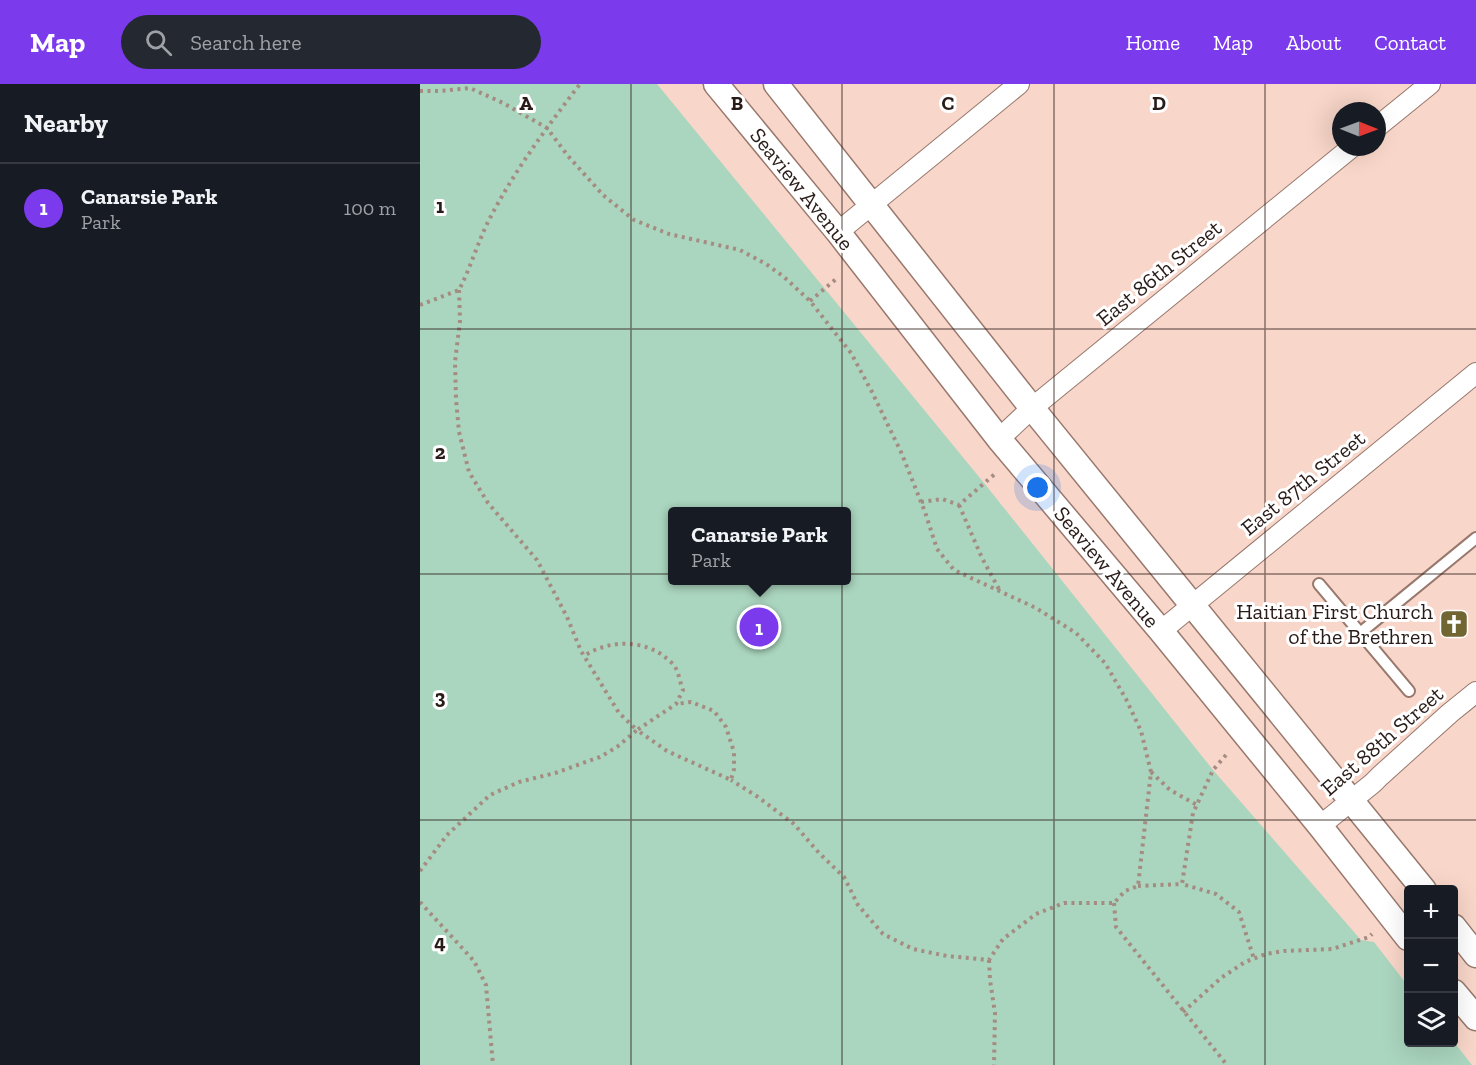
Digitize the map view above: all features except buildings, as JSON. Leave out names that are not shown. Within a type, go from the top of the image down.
[{"type":"street","name":"Seaview Avenue","points":[[716,84],[838,232],[999,440],[1161,631],[1404,933]]},
{"type":"street","name":"Seaview Avenue","points":[[776,84],[1191,606],[1420,885]]},
{"type":"street","points":[[838,232],[1018,84]]},
{"type":"street","points":[[1386,120],[1430,84]]},
{"type":"street","name":"East 86th Street","points":[[999,440],[1032,408],[1341,156]]},
{"type":"street","name":"East 87th Street","points":[[1161,631],[1476,374]]},
{"type":"street","name":"East 88th Street","points":[[1320,826],[1373,783],[1476,692]]},
{"type":"street","points":[[1458,932],[1476,955]]},
{"type":"street","points":[[1455,993],[1476,1018]]},
{"type":"lane","points":[[1360,633],[1476,538]]},
{"type":"lane","points":[[1319,584],[1409,691]]},
{"type":"path","points":[[580,84],[532,148],[489,219],[459,290],[460,321],[455,362],[456,399],[459,432],[469,472],[488,503],[537,560],[567,617],[584,656],[619,713],[637,730],[667,751],[731,780],[794,824],[844,877],[858,905],[883,934],[913,949],[947,956],[989,960]]},
{"type":"path","points":[[420,91],[470,88],[503,103],[547,128],[568,156],[603,195],[634,220],[669,234],[740,250],[784,277],[810,301],[851,353],[872,392],[901,452],[937,549],[954,570],[1036,608],[1076,633],[1105,663],[1126,699],[1141,731],[1151,772],[1138,886]]},
{"type":"path","points":[[810,301],[836,279]]},
{"type":"path","points":[[420,305],[459,290]]},
{"type":"path","points":[[959,505],[996,473]]},
{"type":"path","points":[[921,502],[942,499],[959,505],[982,558],[1000,591]]},
{"type":"path","points":[[584,656],[594,649],[613,645],[636,644],[656,650],[675,665],[682,690],[676,704]]},
{"type":"path","points":[[420,871],[447,835],[490,795],[519,782],[555,773],[600,757],[676,704],[691,702],[714,711],[726,727],[734,752],[734,769],[731,780]]},
{"type":"path","points":[[1182,884],[1193,813],[1213,770],[1226,755]]},
{"type":"path","points":[[1151,772],[1170,790],[1197,805]]},
{"type":"path","points":[[1227,1065],[1116,927],[1114,903],[1125,891],[1138,886],[1182,884],[1216,894],[1239,912],[1254,959]]},
{"type":"path","points":[[420,902],[474,961],[486,985],[493,1065]]},
{"type":"path","points":[[994,1065],[994,1014],[989,960],[1003,939],[1036,914],[1064,903],[1114,903]]},
{"type":"path","points":[[1183,1012],[1221,978],[1245,963],[1266,954],[1284,951],[1332,950],[1372,934]]},
{"type":"green space","points":[[420,84],[657,84],[984,483],[1213,770],[1361,940],[1374,942],[1404,981],[1404,1047],[1458,1047],[1472,1065],[420,1065]]},
{"type":"place","name":"Haitian First Church of the Brethren","points":[[1454,624]]},
{"type":"place","name":"Canarsie Park","points":[[759,627]]}]
